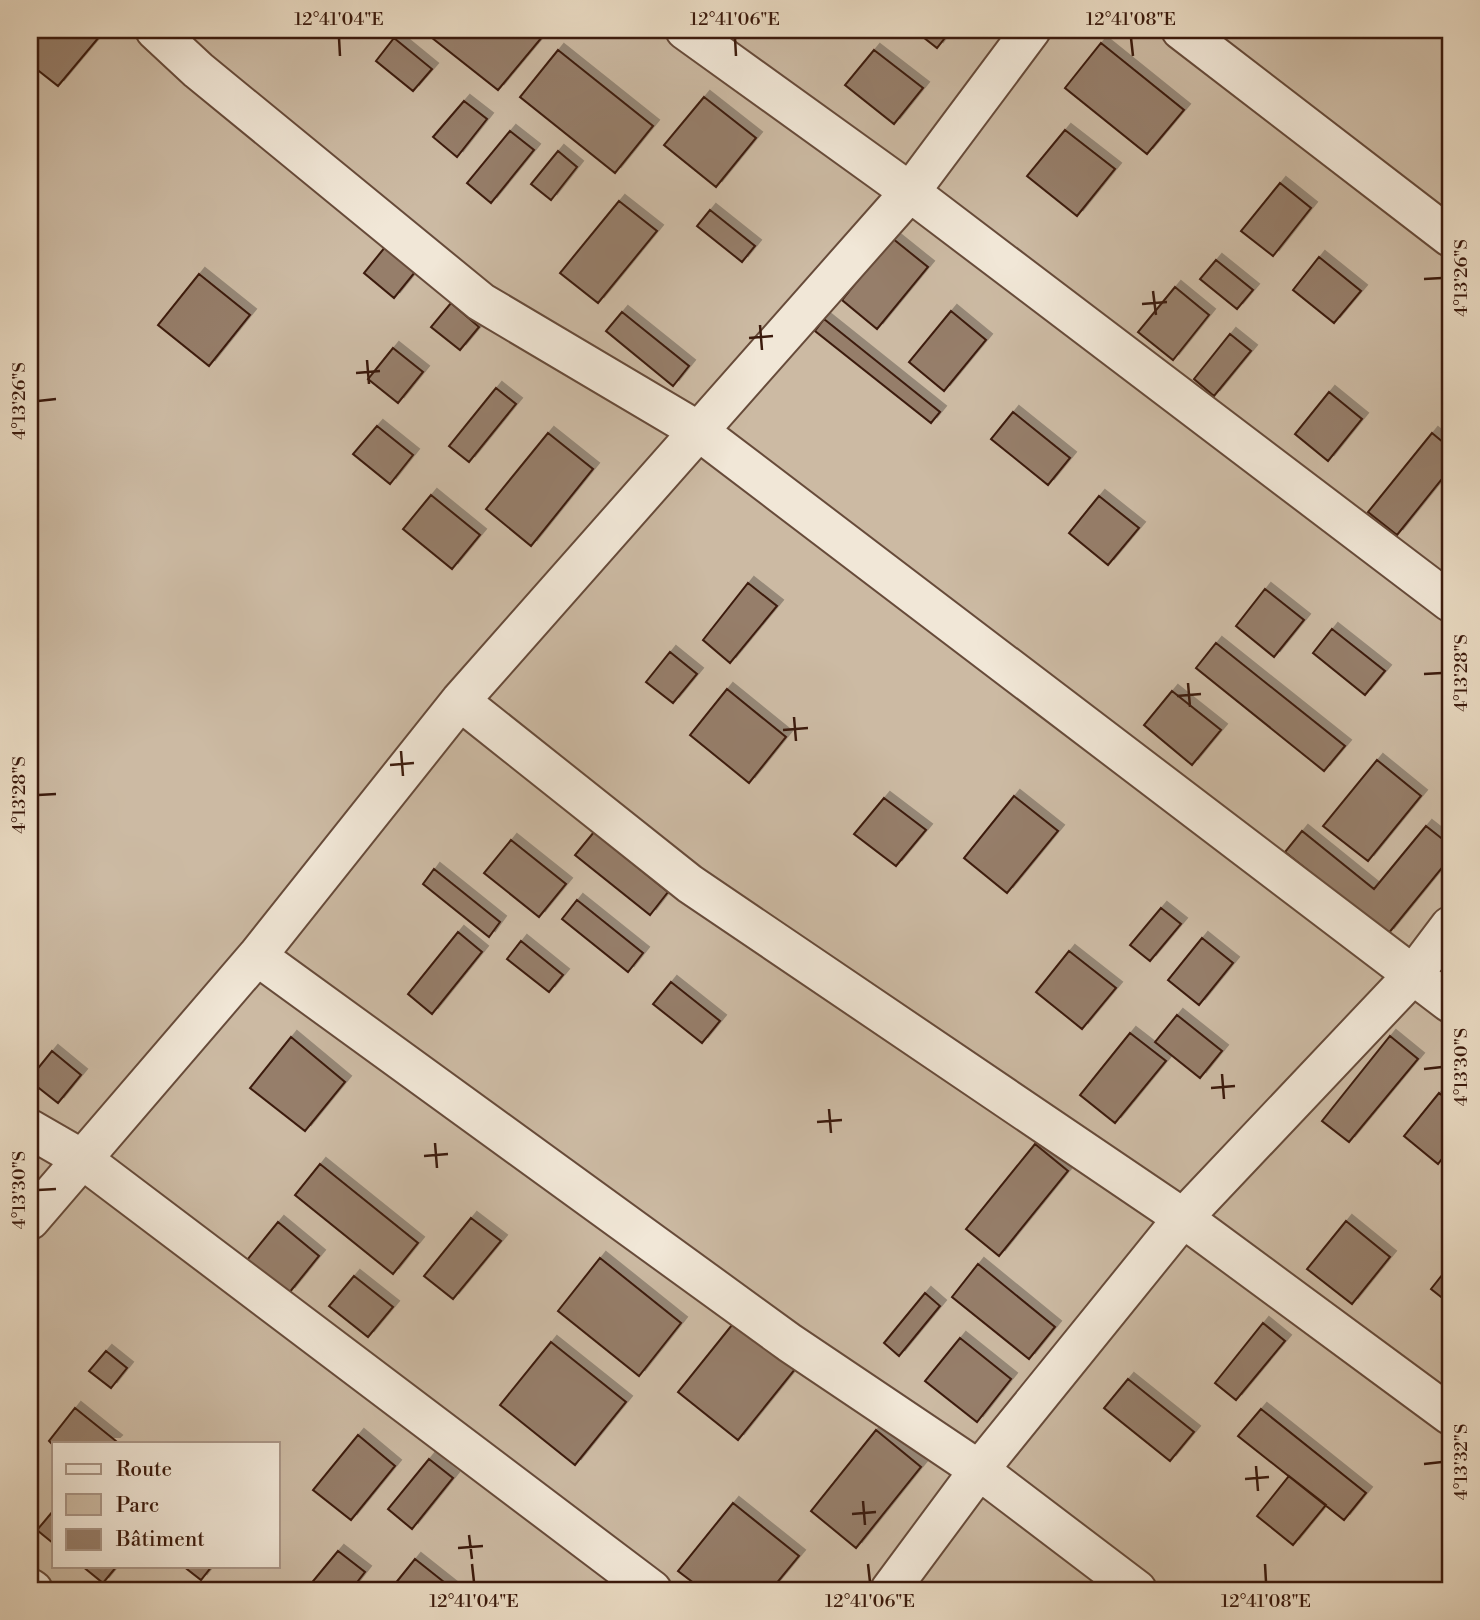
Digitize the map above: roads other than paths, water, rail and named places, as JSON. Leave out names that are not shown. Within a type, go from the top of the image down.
[{"type":"street","points":[[155,30],[209,79],[481,302],[697,430],[1450,1003]]},
{"type":"street","points":[[685,30],[910,192],[1450,602]]},
{"type":"street","points":[[30,1220],[257,956],[460,701],[910,192],[1031,30]]},
{"type":"street","points":[[1181,30],[1450,237]]},
{"type":"street","points":[[460,701],[691,884],[1183,1218],[1450,1415]]},
{"type":"street","points":[[890,1590],[979,1470],[1183,1218],[1413,975],[1450,926]]},
{"type":"street","points":[[257,956],[790,1343],[979,1470],[1137,1590]]},
{"type":"street","points":[[30,1129],[82,1159],[652,1590]]}]
